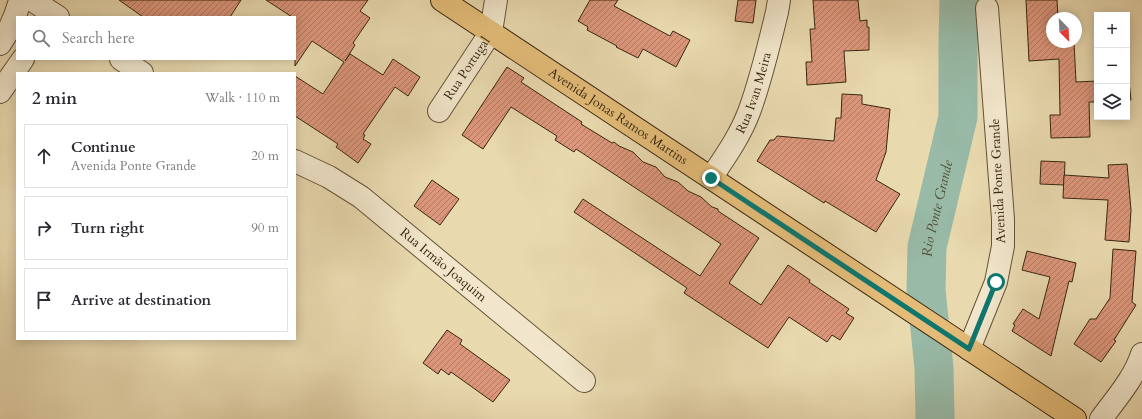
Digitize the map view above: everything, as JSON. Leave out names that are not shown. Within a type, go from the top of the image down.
[{"type":"main road","name":"Avenida Jonas Ramos Martins","points":[[442,0],[1075,419]]},
{"type":"street","points":[[0,44],[6,36],[17,13],[20,0]]},
{"type":"street","name":"Rua Portugal","points":[[439,111],[491,32],[496,0]]},
{"type":"street","name":"Rua Ivan Meira","points":[[711,178],[737,139],[749,112],[778,12],[779,0]]},
{"type":"street","name":"Avenida Ponte Grande","points":[[969,349],[996,282],[1003,246],[1003,219],[986,8]]},
{"type":"street","points":[[0,92],[22,60]]},
{"type":"street","points":[[122,60],[140,72]]},
{"type":"street","name":"Rua Irmão Joaquim","points":[[296,161],[329,177],[361,197],[584,381]]},
{"type":"street","points":[[1101,419],[1128,381],[1142,354]]},
{"type":"building","points":[[119,0],[241,0],[231,16],[142,16]]},
{"type":"building","points":[[266,0],[368,0],[360,11],[370,18],[353,43],[355,45],[345,61],[350,54],[383,75],[393,59],[420,77],[408,96],[395,87],[363,134],[365,135],[363,139],[371,144],[358,163],[336,147],[338,144],[296,117],[296,77],[323,94],[344,62],[312,41],[295,66],[296,16],[290,16]]},
{"type":"building","points":[[590,0],[618,0],[614,6],[670,36],[673,31],[690,40],[676,67],[643,49],[638,58],[587,30],[588,27],[578,21]]},
{"type":"building","points":[[738,0],[756,0],[753,23],[735,21]]},
{"type":"building","points":[[813,0],[858,0],[860,21],[867,20],[867,27],[869,27],[869,50],[844,51],[846,82],[807,85],[806,62],[812,62],[810,29],[815,29]]},
{"type":"building","points":[[1026,0],[1057,0],[1058,12],[1046,12],[1046,48],[1074,48],[1076,82],[1094,81],[1094,102],[1089,102],[1090,137],[1051,138],[1050,115],[1060,115],[1059,59],[1029,61]]},
{"type":"building","points":[[507,67],[524,78],[521,82],[582,122],[581,124],[612,143],[614,142],[619,146],[633,152],[643,162],[656,167],[665,177],[678,182],[688,191],[701,197],[712,207],[718,209],[718,211],[759,238],[729,283],[761,305],[788,265],[810,280],[809,282],[849,309],[846,313],[854,318],[840,340],[832,335],[827,342],[789,317],[768,348],[684,293],[687,288],[574,212],[583,199],[700,276],[721,244],[576,149],[574,152],[555,140],[557,136],[511,107],[483,149],[462,135]]},
{"type":"building","points":[[842,94],[862,95],[862,104],[890,109],[886,152],[876,180],[900,194],[876,232],[825,201],[824,203],[757,161],[770,140],[774,140],[777,136],[834,141],[836,118],[841,118]]},
{"type":"building","points":[[1041,161],[1065,162],[1064,185],[1040,184]]},
{"type":"building","points":[[1127,164],[1131,210],[1129,242],[1105,240],[1108,200],[1063,198],[1064,175],[1109,178],[1108,165]]},
{"type":"building","points":[[432,180],[459,199],[440,225],[414,206]]},
{"type":"building","points":[[1113,249],[1136,251],[1132,302],[1136,305],[1114,340],[1116,341],[1101,362],[1074,344],[1090,319],[1096,319],[1110,298]]},
{"type":"building","points":[[1027,251],[1076,263],[1072,282],[1069,281],[1051,356],[1012,331],[1015,325],[1013,324],[1023,309],[1039,319],[1050,277],[1022,270]]},
{"type":"building","points":[[447,330],[462,340],[460,344],[510,380],[493,402],[451,372],[449,375],[441,369],[438,374],[423,363]]},
{"type":"waterway","name":"Rio Ponte Grande","points":[[935,419],[934,368],[926,290],[927,247],[958,117],[959,0]]},
{"type":"route","points":[[711,178],[969,349],[996,282]]}]
